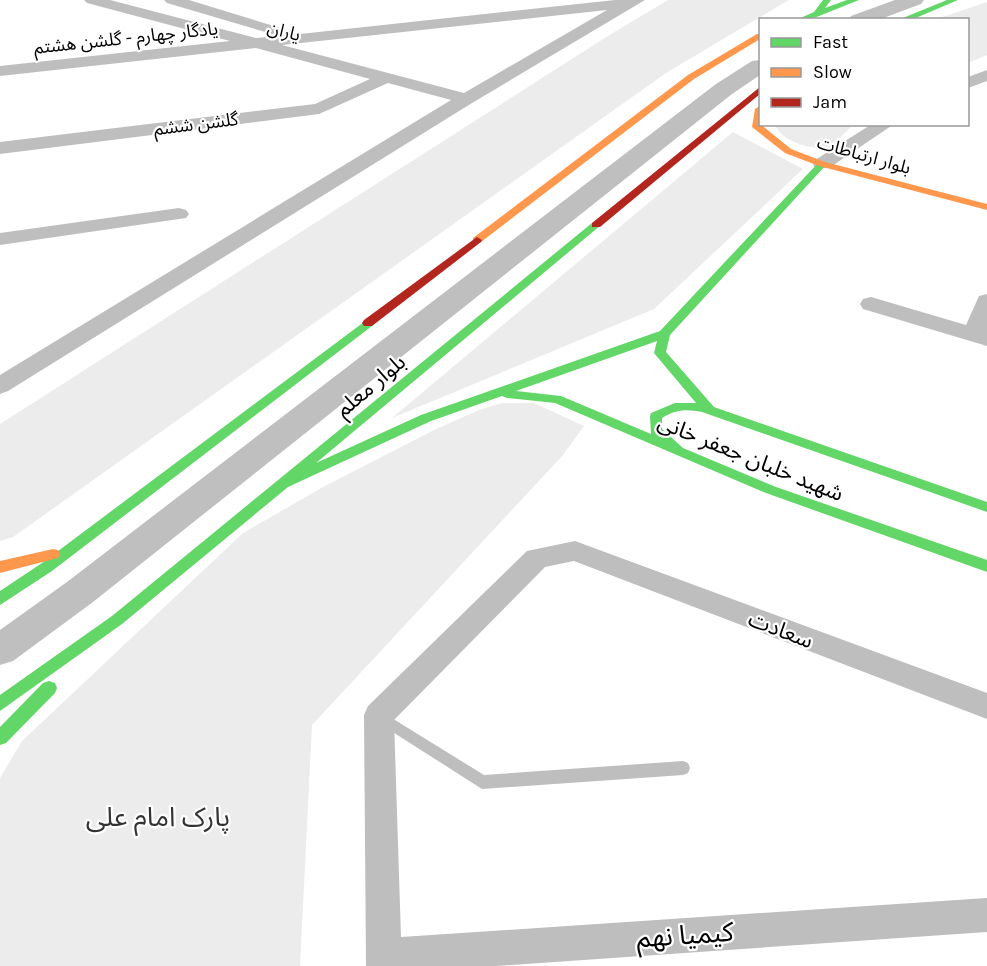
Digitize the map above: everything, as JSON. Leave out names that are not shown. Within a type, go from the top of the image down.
[{"type":"main road","points":[[818,12],[827,0]]},
{"type":"main road","points":[[804,18],[855,0]]},
{"type":"main road","points":[[907,18],[947,1]]},
{"type":"main road","points":[[0,599],[69,550],[691,77],[759,37]]},
{"type":"main road","name":"بلوار معلم","points":[[0,704],[117,620],[759,91]]},
{"type":"main road","name":"بلوار ارتباطات","points":[[759,115],[757,127],[788,151],[822,164],[987,207]]},
{"type":"main road","points":[[285,483],[426,418],[664,334],[812,181],[822,164]]},
{"type":"main road","name":"شهید خلبان جعفر خانی","points":[[664,334],[660,354],[710,410],[987,507]]},
{"type":"main road","name":"شهید خلبان جعفر خانی","points":[[499,393],[557,399],[771,490],[987,566]]},
{"type":"main road","points":[[681,453],[656,431],[656,416],[669,406],[690,404],[710,410]]},
{"type":"main road","points":[[0,567],[69,550]]},
{"type":"main road","points":[[0,738],[117,620]]},
{"type":"street","name":"یاران","points":[[92,0],[386,78],[466,89]]},
{"type":"street","name":"یاران","points":[[172,0],[350,50]]},
{"type":"street","name":"یادگار چهارم - گلشن هشتم","points":[[0,71],[304,38],[526,7],[634,1]]},
{"type":"street","points":[[0,386],[466,89],[488,86],[634,1]]},
{"type":"street","points":[[969,83],[987,75]]},
{"type":"street","name":"گلشن ششم","points":[[0,148],[319,109],[386,78]]},
{"type":"street","points":[[822,164],[882,126]]},
{"type":"street","points":[[0,239],[179,214]]},
{"type":"street","points":[[871,304],[980,337],[987,301]]},
{"type":"street","name":"سعادت","points":[[379,715],[537,558],[575,551],[987,706]]},
{"type":"street","points":[[379,715],[384,961]]},
{"type":"street","name":"کیمیا نهم","points":[[384,961],[987,915]]},
{"type":"lane","points":[[379,715],[482,782],[683,768]]},
{"type":"green space","points":[[668,0],[789,0],[666,73],[13,537],[0,541],[0,424],[611,34]]},
{"type":"green space","points":[[987,2],[987,55],[969,63],[969,18],[940,18]]},
{"type":"green space","points":[[776,126],[852,126],[827,150],[805,146],[790,140]]},
{"type":"green space","points":[[733,132],[803,169],[654,309],[392,418]]},
{"type":"green space","name":"پارک امام علی","points":[[502,403],[534,403],[584,426],[563,455],[312,725],[300,966],[0,966],[0,778],[22,741],[243,533],[323,487],[434,430],[479,410]]},
{"type":"waterway","points":[[864,18],[914,0]]},
{"type":"waterway","points":[[0,650],[80,592],[724,89],[759,67]]},
{"type":"traffic: fast","points":[[818,12],[827,0]]},
{"type":"traffic: fast","points":[[806,18],[855,0]]},
{"type":"traffic: fast","points":[[907,18],[954,0]]},
{"type":"traffic: fast","points":[[287,482],[426,418],[664,334],[822,164]]},
{"type":"traffic: fast","points":[[0,704],[117,620],[596,225]]},
{"type":"traffic: fast","points":[[0,599],[47,567],[368,323]]},
{"type":"traffic: fast","points":[[664,334],[660,353],[710,410],[987,507]]},
{"type":"traffic: fast","points":[[507,394],[557,399],[771,490],[987,566]]},
{"type":"traffic: fast","points":[[679,451],[656,431],[656,416],[669,409],[682,406],[710,410]]},
{"type":"traffic: fast","points":[[0,738],[49,688]]},
{"type":"traffic: slow","points":[[477,240],[691,77],[759,37]]},
{"type":"traffic: slow","points":[[759,115],[757,127],[788,151],[822,164],[987,207]]},
{"type":"traffic: slow","points":[[0,567],[53,554]]},
{"type":"traffic: jam","points":[[596,225],[759,91]]},
{"type":"traffic: jam","points":[[368,323],[477,240]]}]
